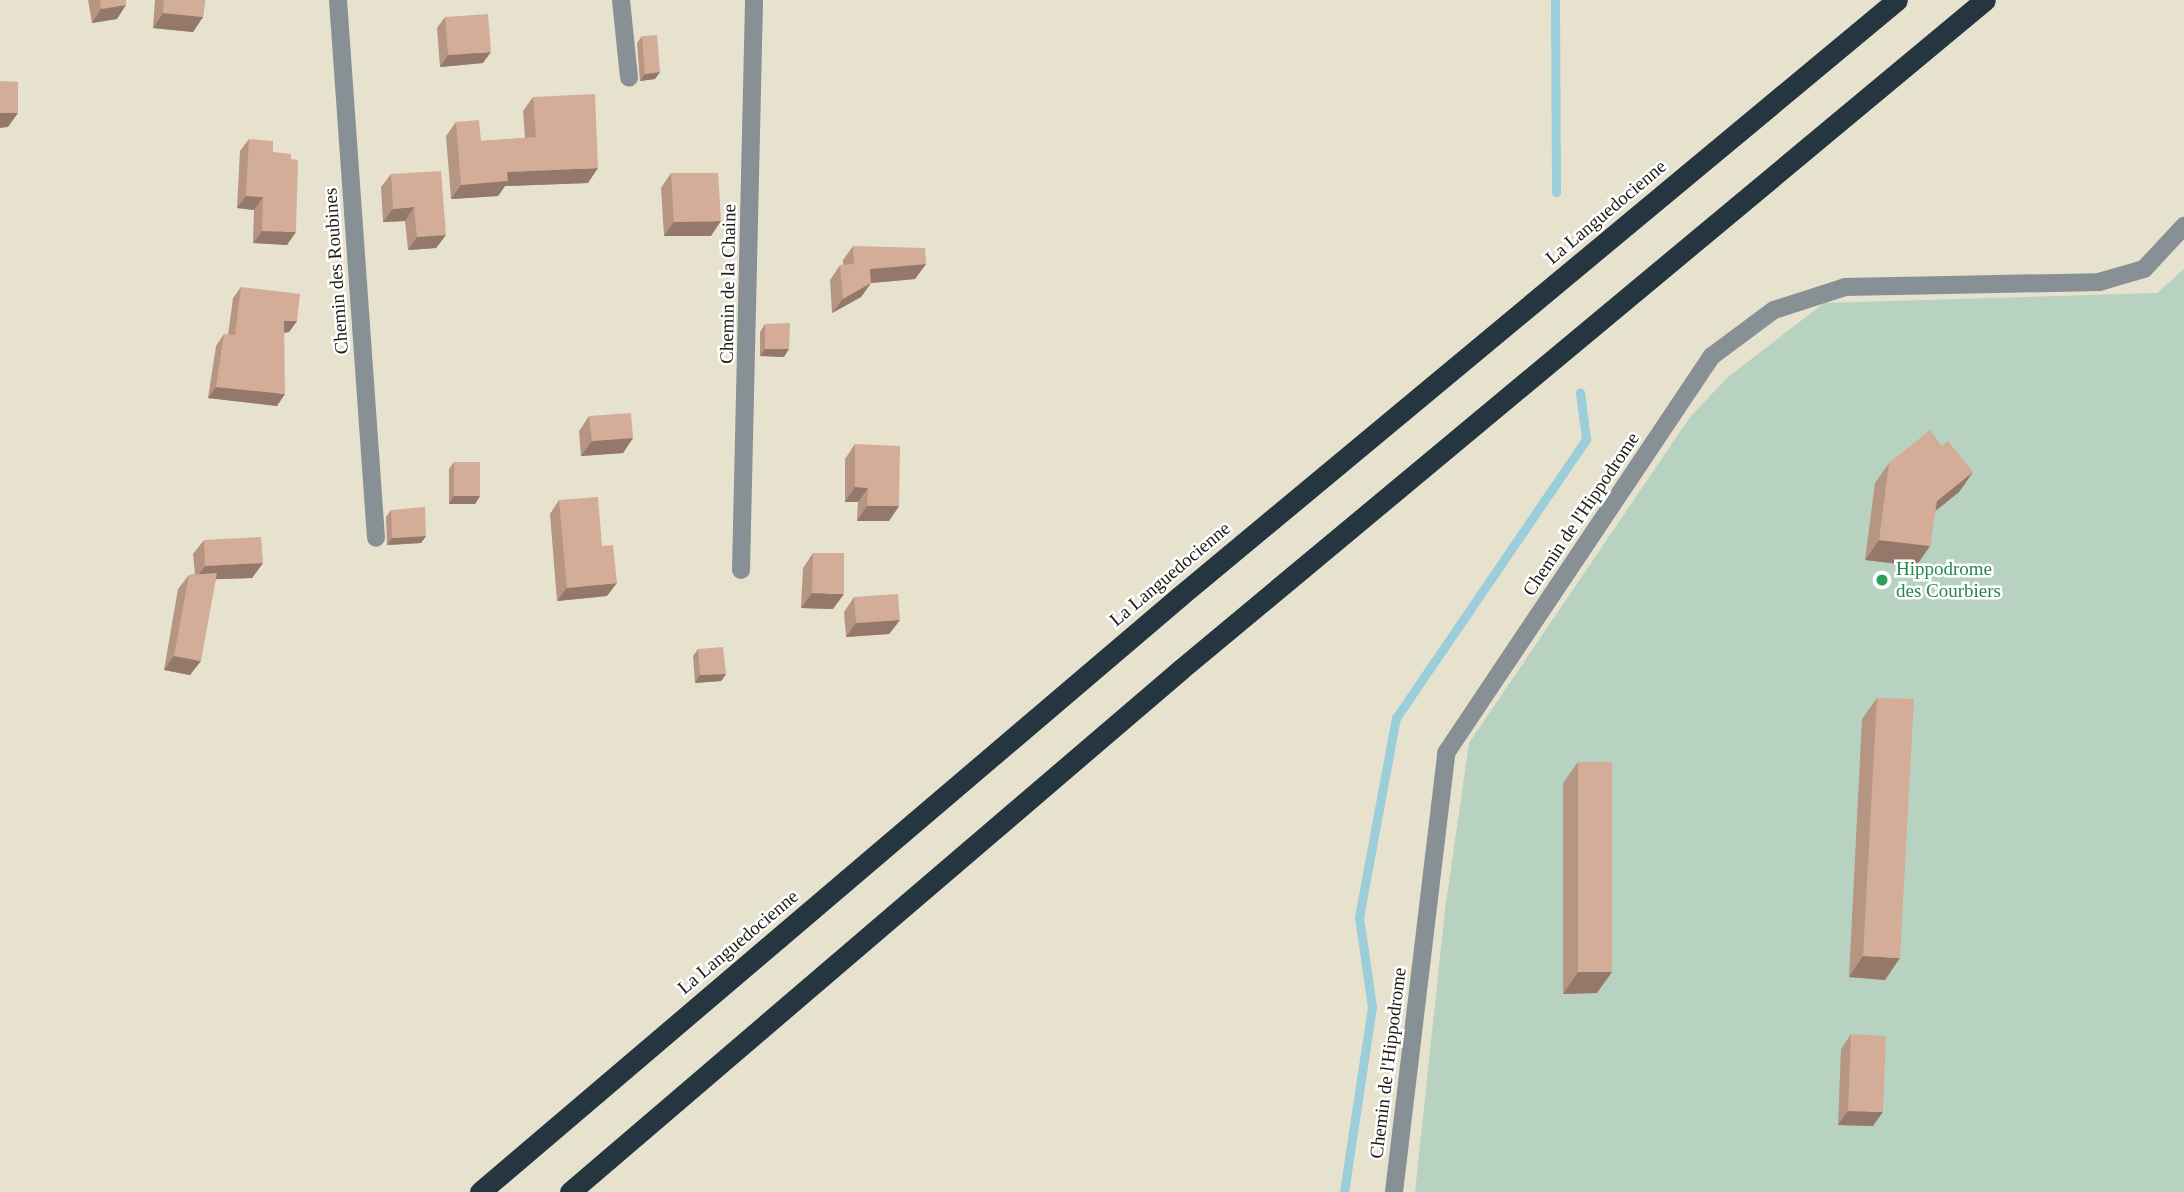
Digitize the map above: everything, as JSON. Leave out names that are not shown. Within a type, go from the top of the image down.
[{"type":"highway","name":"La Languedocienne","points":[[480,1192],[1180,596],[1897,0]]},
{"type":"highway","points":[[569,1192],[1169,679],[1985,0]]},
{"type":"street","name":"Chemin des Roubines","points":[[338,0],[376,538]]},
{"type":"street","points":[[621,0],[629,78]]},
{"type":"street","name":"Chemin de la Chaine","points":[[741,570],[754,0]]},
{"type":"street","name":"Chemin de l'Hippodrome","points":[[1394,1192],[1446,753],[1712,356],[1774,310],[1845,287],[2099,282],[2144,269],[2184,226]]},
{"type":"green space","name":"Hippodrome des Courbiers","points":[[2184,269],[2184,1192],[1415,1192],[1445,910],[1469,743],[1690,417],[1728,377],[1824,303],[2157,293]]},
{"type":"building","points":[[100,0],[126,0],[126,5],[101,9]]},
{"type":"building","points":[[164,0],[205,0],[203,17],[163,13]]},
{"type":"building","points":[[488,14],[491,52],[448,55],[445,17]]},
{"type":"building","points":[[657,35],[660,72],[645,74],[642,36]]},
{"type":"building","points":[[0,81],[18,82],[18,113],[0,113]]},
{"type":"building","points":[[595,94],[598,168],[507,172],[508,181],[461,185],[456,122],[479,120],[481,141],[536,137],[533,97]]},
{"type":"building","points":[[249,139],[273,141],[273,152],[291,154],[291,159],[298,160],[296,232],[262,231],[263,197],[246,196]]},
{"type":"building","points":[[441,171],[446,235],[417,237],[414,207],[393,209],[391,174]]},
{"type":"building","points":[[671,173],[718,173],[721,221],[674,222]]},
{"type":"building","points":[[853,246],[925,248],[926,264],[870,269],[871,283],[843,299],[840,265],[854,264]]},
{"type":"building","points":[[241,287],[300,294],[297,321],[284,321],[285,394],[216,387],[224,334],[235,335]]},
{"type":"building","points":[[790,323],[789,349],[765,349],[765,324]]},
{"type":"building","points":[[631,413],[633,438],[592,441],[589,416]]},
{"type":"building","points":[[1930,430],[1942,446],[1948,441],[1973,472],[1937,501],[1930,546],[1879,540],[1889,463]]},
{"type":"building","points":[[855,444],[900,446],[899,506],[867,506],[868,488],[855,487]]},
{"type":"building","points":[[454,462],[480,462],[480,496],[454,496]]},
{"type":"building","points":[[598,497],[602,546],[613,545],[617,583],[567,588],[559,500]]},
{"type":"building","points":[[425,507],[426,536],[392,538],[391,510]]},
{"type":"building","points":[[261,537],[263,563],[205,566],[204,540]]},
{"type":"building","points":[[813,553],[844,553],[844,594],[812,593]]},
{"type":"building","points":[[217,573],[201,661],[174,656],[189,575]]},
{"type":"building","points":[[898,594],[900,620],[856,623],[854,597]]},
{"type":"building","points":[[723,647],[726,674],[700,675],[698,649]]},
{"type":"building","points":[[1877,698],[1914,699],[1900,958],[1863,956]]},
{"type":"building","points":[[1578,762],[1612,762],[1612,972],[1578,972]]},
{"type":"building","points":[[1851,1034],[1886,1036],[1883,1112],[1848,1111]]},
{"type":"waterway","points":[[1555,0],[1556,192]]},
{"type":"waterway","points":[[1344,1192],[1372,1007],[1359,917],[1396,718],[1586,439],[1580,392]]},
{"type":"place","name":"Hippodrome des Courbiers","points":[[1882,580]]}]
